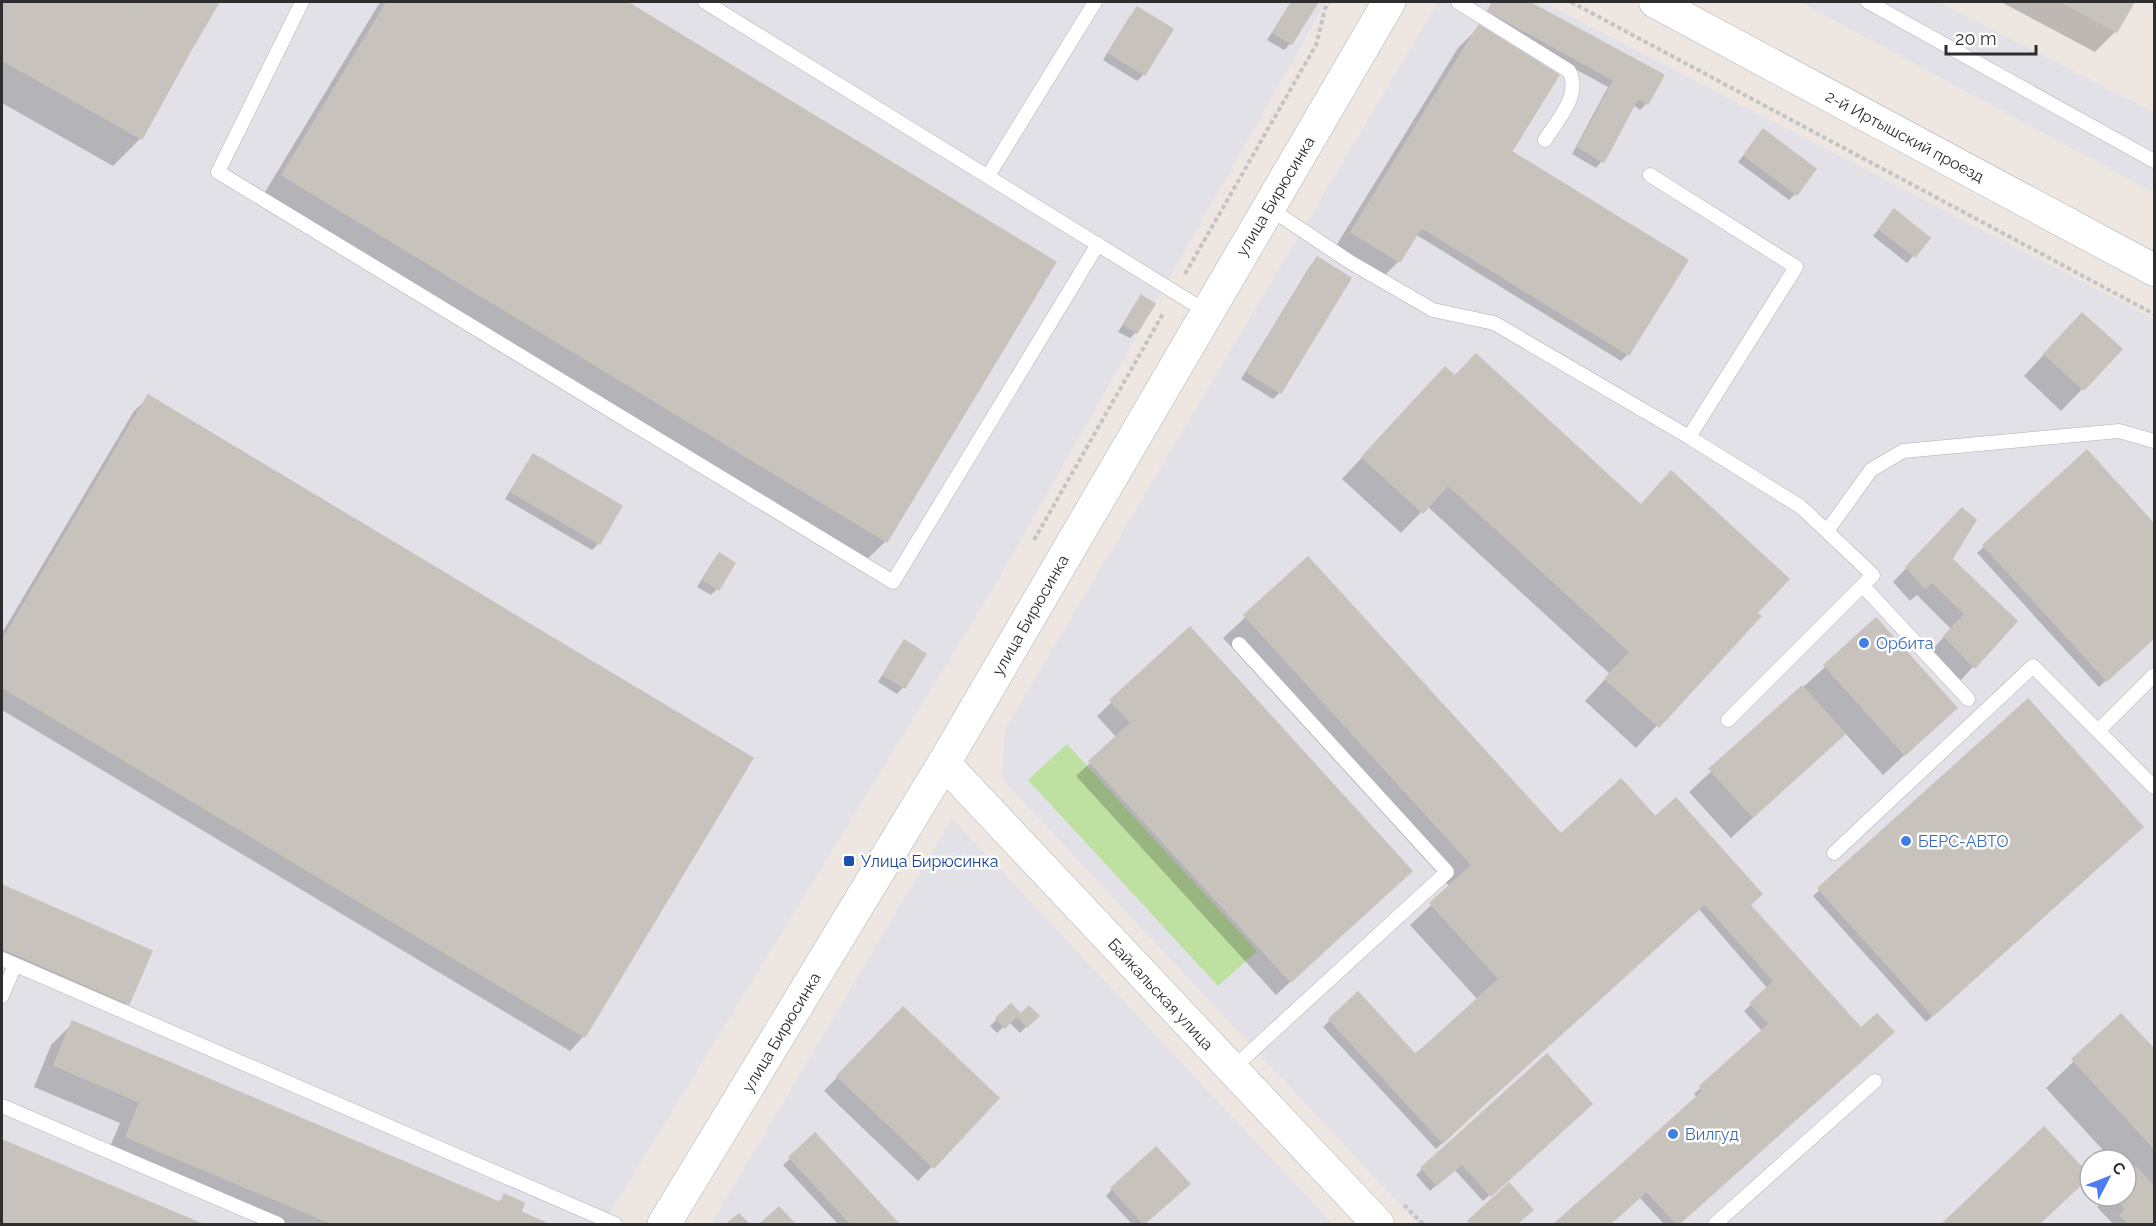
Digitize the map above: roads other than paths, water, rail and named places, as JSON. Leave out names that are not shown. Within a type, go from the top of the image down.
[{"type":"main road","name":"улица Бирюсинка","points":[[664,1224],[944,763],[1389,2]]},
{"type":"street","name":"2-й Иртышский проезд","points":[[1655,2],[2154,270]]},
{"type":"street","name":"Байкальская улица","points":[[944,763],[1378,1224]]},
{"type":"lane","points":[[302,2],[218,172],[893,582],[1098,244]]},
{"type":"lane","points":[[705,2],[1207,312]]},
{"type":"lane","points":[[988,176],[1095,2]]},
{"type":"lane","points":[[1458,2],[1569,71],[1574,83],[1572,96],[1545,140]]},
{"type":"lane","points":[[1868,2],[2154,161]]},
{"type":"lane","points":[[1650,175],[1796,267],[1689,437]]},
{"type":"lane","points":[[1269,208],[1350,262],[1434,310],[1494,322],[1689,437],[1801,507],[1874,574],[1728,720]]},
{"type":"lane","points":[[1827,531],[1871,470],[1902,451],[2120,431],[2154,441]]},
{"type":"lane","points":[[1863,586],[1968,699]]},
{"type":"lane","points":[[1232,1069],[1447,872],[1239,644]]},
{"type":"lane","points":[[1834,853],[2033,666],[2154,787]]},
{"type":"lane","points":[[2098,731],[2154,675]]},
{"type":"lane","points":[[2,959],[615,1224]]},
{"type":"lane","points":[[2,996],[15,965]]},
{"type":"lane","points":[[1715,1224],[1875,1081]]},
{"type":"lane","points":[[2,1106],[278,1224]]},
{"type":"place","name":"Орбита","points":[[1864,643]]},
{"type":"place","name":"БЕРС-АВТО","points":[[1906,841]]},
{"type":"place","name":"Улица Бирюсинка","points":[[849,861]]},
{"type":"place","name":"Вилгуд","points":[[1673,1134]]}]
